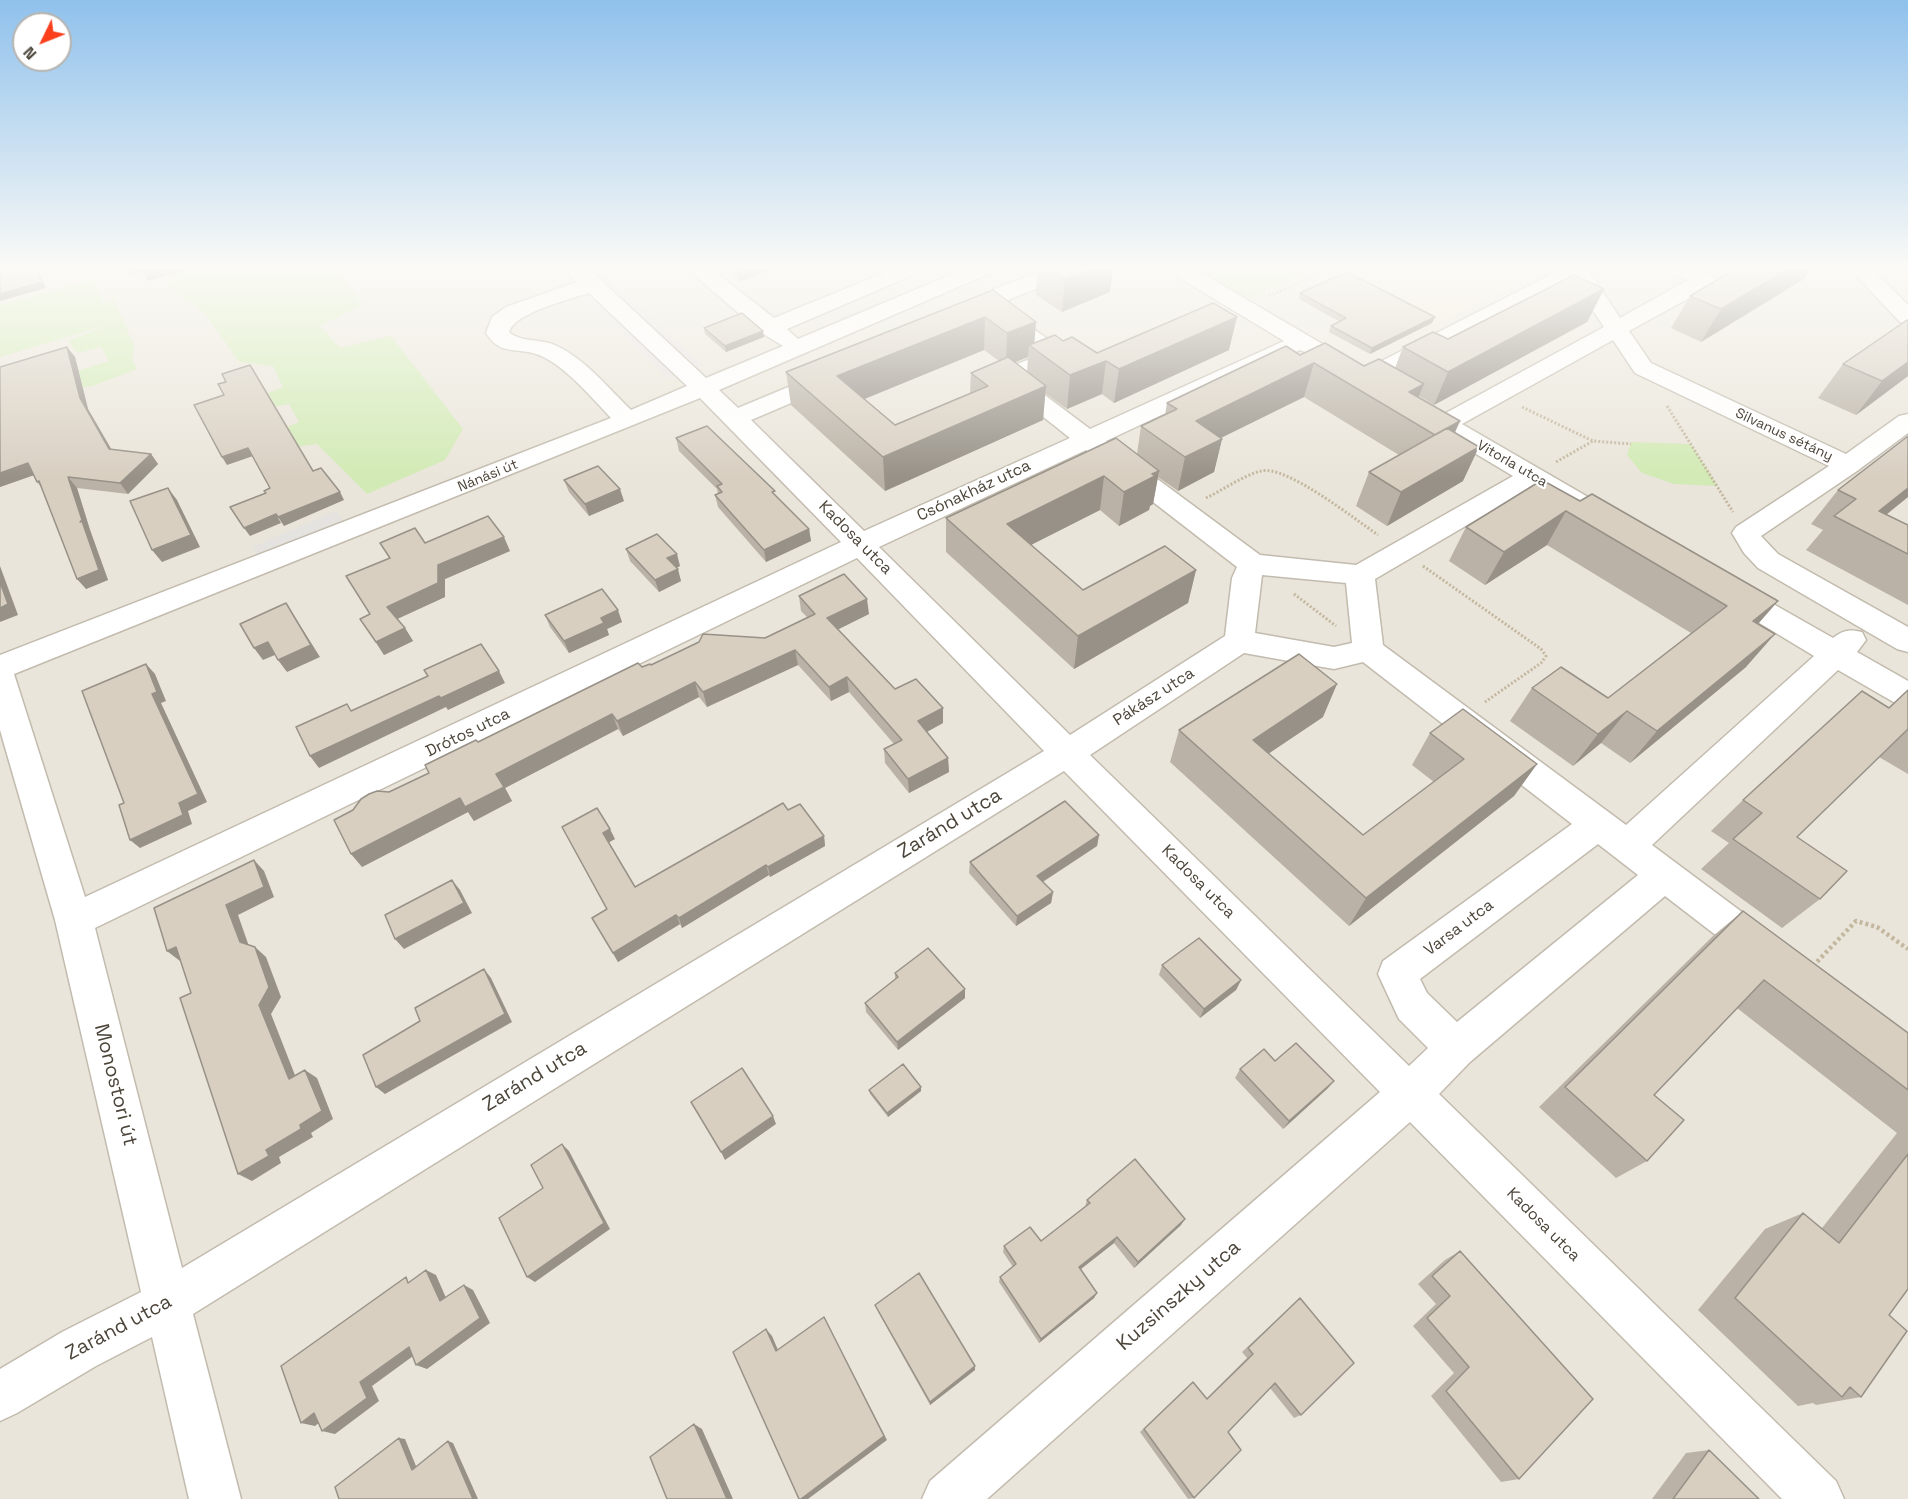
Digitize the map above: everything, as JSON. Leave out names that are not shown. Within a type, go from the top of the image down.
[{"type":"street","points":[[501,338],[505,342],[518,346],[538,347],[557,355],[628,420]]},
{"type":"street","name":"Kadosa utca","points":[[649,338],[735,418],[1067,753],[1818,1499]]},
{"type":"street","points":[[783,338],[798,349]]},
{"type":"street","name":"Nánási út","points":[[2,686],[824,338]]},
{"type":"street","name":"Nánási út","points":[[1036,338],[1057,356],[1005,377],[1087,438]]},
{"type":"street","name":"Vitorla utca","points":[[1297,338],[1602,517]]},
{"type":"street","points":[[1350,370],[1422,338]]},
{"type":"street","points":[[1444,424],[1598,338]]},
{"type":"street","points":[[1623,338],[1643,368]]},
{"type":"street","name":"Csónakház utca","points":[[861,545],[1087,438],[1302,341]]},
{"type":"street","points":[[735,418],[853,368]]},
{"type":"street","name":"Silvanus sétány","points":[[1643,368],[1848,465]]},
{"type":"street","points":[[1848,465],[1908,421]]},
{"type":"street","points":[[1087,438],[1253,564],[1360,575],[1532,476]]},
{"type":"street","name":"Silvanus sétány","points":[[1746,533],[1848,465]]},
{"type":"street","points":[[1746,533],[1768,561],[1908,641]]},
{"type":"street","name":"Drótos utca","points":[[74,920],[861,545]]},
{"type":"street","points":[[1253,564],[1246,578],[1239,641],[1334,658],[1368,650]]},
{"type":"street","points":[[1360,575],[1368,650],[1802,978]]},
{"type":"street","points":[[1704,577],[1908,696]]},
{"type":"street","name":"Varsa utca","points":[[1456,1048],[1413,1006],[1397,974],[1612,835],[1835,654],[1872,621]]},
{"type":"street","name":"Pákász utca","points":[[1067,753],[1239,641]]},
{"type":"street","name":"Monostori út","points":[[2,686],[74,920],[215,1499]]},
{"type":"street","name":"Zaránd utca","points":[[0,1396],[79,1349],[168,1303],[1067,753]]},
{"type":"street","points":[[1411,1093],[1456,1048],[1665,874]]},
{"type":"street","name":"Kuzsinszky utca","points":[[948,1499],[1411,1093]]},
{"type":"path","points":[[1643,368],[1746,533]]},
{"type":"path","points":[[1497,394],[1593,441],[1631,444]]},
{"type":"path","points":[[1532,476],[1593,441]]},
{"type":"path","points":[[1253,564],[1368,650]]},
{"type":"path","points":[[1802,978],[1856,921],[1877,927],[1908,949]]},
{"type":"shaded area","points":[[0,338],[1908,338],[1908,1499],[0,1499]]},
{"type":"shaded area","points":[[627,338],[640,338],[679,375],[669,379]]},
{"type":"shaded area","points":[[657,338],[673,338],[703,366],[692,370]]},
{"type":"shaded area","points":[[1340,338],[1404,338],[1370,354]]},
{"type":"shaded area","points":[[336,511],[346,525],[261,562],[252,547]]},
{"type":"green space","points":[[0,338],[64,338],[0,357]]},
{"type":"green space","points":[[76,338],[131,338],[134,346],[132,359],[137,369],[93,386],[7,393],[109,361],[101,347],[77,353],[68,341]]},
{"type":"green space","points":[[222,338],[331,338],[340,348],[383,338],[393,338],[463,429],[445,460],[367,494],[317,444],[276,450],[273,433],[299,422],[289,404],[257,410],[252,399],[283,387],[273,366],[239,362]]},
{"type":"green space","points":[[1631,442],[1691,444],[1718,486],[1674,484],[1642,473],[1627,455]]},
{"type":"building","points":[[716,338],[745,338],[725,346]]},
{"type":"building","points":[[872,338],[932,338],[837,376],[895,425],[988,386],[971,373],[1008,357],[1046,386],[883,457],[786,372]]},
{"type":"building","points":[[1047,338],[1059,338],[1063,341],[1073,338],[1097,353],[1132,338],[1189,338],[1119,369],[1106,361],[1070,375],[1029,345]]},
{"type":"building","points":[[1353,338],[1392,338],[1372,348]]},
{"type":"building","points":[[1421,338],[1512,338],[1448,372],[1403,347]]},
{"type":"building","points":[[1881,338],[1908,338],[1908,362],[1882,381],[1843,364]]},
{"type":"building","points":[[1325,343],[1364,366],[1379,359],[1424,384],[1409,392],[1460,421],[1435,435],[1314,363],[1196,421],[1222,439],[1185,457],[1141,426],[1177,409],[1167,403],[1286,346],[1300,355]]},
{"type":"building","points":[[67,347],[80,398],[109,449],[151,454],[120,483],[68,477],[82,520],[80,522],[82,521],[99,570],[77,579],[39,481],[37,482],[28,463],[0,473],[0,367]]},
{"type":"building","points":[[250,365],[313,471],[321,468],[340,492],[278,517],[276,514],[244,528],[230,507],[266,493],[264,491],[270,488],[248,448],[222,457],[194,405],[224,395],[218,384],[226,382],[222,374]]},
{"type":"building","points":[[707,426],[775,491],[772,492],[809,529],[764,550],[715,495],[722,492],[717,486],[722,484],[676,438]]},
{"type":"building","points":[[1447,428],[1479,447],[1401,492],[1369,472]]},
{"type":"building","points":[[1908,436],[1908,488],[1879,511],[1908,525],[1908,554],[1834,516],[1856,499],[1838,490]]},
{"type":"building","points":[[1116,438],[1159,471],[1152,474],[1155,476],[1124,492],[1104,476],[1007,524],[1083,590],[1165,546],[1196,570],[1078,636],[946,518]]},
{"type":"building","points":[[598,466],[620,489],[585,504],[564,480]]},
{"type":"building","points":[[1542,480],[1580,501],[1592,494],[1778,601],[1753,621],[1775,634],[1657,731],[1627,711],[1598,734],[1532,688],[1561,667],[1608,698],[1727,606],[1566,511],[1504,552],[1466,527]]},
{"type":"building","points":[[168,488],[191,535],[152,550],[130,501]]},
{"type":"building","points":[[488,516],[504,537],[438,565],[438,583],[387,607],[405,628],[376,642],[360,619],[370,614],[346,576],[390,558],[380,543],[415,528],[425,543]]},
{"type":"building","points":[[657,534],[677,554],[667,558],[678,569],[655,580],[626,549]]},
{"type":"building","points":[[844,574],[867,599],[827,618],[895,689],[916,679],[943,708],[918,721],[948,758],[908,779],[884,749],[902,740],[847,677],[829,687],[795,650],[703,692],[695,682],[617,721],[612,714],[496,774],[504,787],[465,807],[460,798],[351,854],[334,820],[353,810],[361,799],[369,794],[377,791],[389,792],[429,773],[425,765],[476,740],[478,742],[638,663],[642,667],[651,665],[699,642],[703,634],[765,638],[815,614],[799,596]]},
{"type":"building","points":[[0,582],[8,604],[0,608]]},
{"type":"building","points":[[602,589],[618,610],[601,618],[604,623],[564,641],[545,615]]},
{"type":"building","points":[[286,603],[311,645],[278,660],[268,642],[254,648],[240,624]]},
{"type":"building","points":[[481,644],[499,671],[441,698],[439,696],[310,756],[296,727],[347,704],[351,711],[428,676],[424,670]]},
{"type":"building","points":[[1299,654],[1337,684],[1253,740],[1363,835],[1464,759],[1430,733],[1463,709],[1537,764],[1366,898],[1179,730]]},
{"type":"building","points":[[146,664],[157,692],[152,694],[198,794],[179,803],[183,815],[130,840],[119,805],[124,803],[82,691]]},
{"type":"building","points":[[1908,690],[1908,729],[1797,837],[1847,871],[1820,899],[1733,839],[1762,813],[1743,800],[1862,691],[1889,708]]},
{"type":"building","points":[[1065,801],[1099,835],[1037,876],[1053,892],[1017,916],[970,862]]},
{"type":"building","points":[[783,803],[788,810],[800,804],[824,836],[768,867],[766,865],[679,918],[676,915],[613,953],[592,918],[607,909],[562,827],[597,808],[610,829],[603,833],[635,887]]},
{"type":"building","points":[[254,860],[264,887],[226,905],[240,942],[255,947],[269,987],[259,1005],[289,1079],[305,1070],[322,1111],[300,1125],[301,1129],[266,1150],[269,1156],[238,1174],[180,998],[191,993],[176,947],[167,951],[154,908]]},
{"type":"building","points":[[452,880],[464,903],[395,939],[385,915]]},
{"type":"building","points":[[1743,911],[1908,1033],[1908,1090],[1764,980],[1654,1095],[1684,1120],[1647,1161],[1565,1087]]},
{"type":"building","points":[[1199,938],[1241,980],[1204,1009],[1162,965]]},
{"type":"building","points":[[928,948],[965,989],[897,1042],[865,1003],[898,977],[895,973]]},
{"type":"building","points":[[484,969],[505,1014],[376,1087],[363,1055],[420,1021],[415,1008]]},
{"type":"building","points":[[1296,1043],[1334,1081],[1289,1121],[1240,1069],[1264,1049],[1275,1061]]},
{"type":"building","points":[[903,1064],[921,1087],[887,1113],[869,1090]]},
{"type":"building","points":[[742,1068],[773,1116],[721,1152],[691,1102]]},
{"type":"building","points":[[562,1144],[604,1223],[527,1277],[499,1218],[543,1188],[531,1165]]},
{"type":"building","points":[[1908,1154],[1908,1289],[1889,1315],[1907,1331],[1861,1397],[1850,1387],[1842,1397],[1735,1298],[1803,1213],[1839,1243]]},
{"type":"building","points":[[1135,1159],[1185,1219],[1138,1262],[1117,1237],[1079,1267],[1097,1293],[1041,1339],[1000,1277],[1016,1264],[1004,1246],[1030,1227],[1041,1241],[1090,1203],[1087,1200]]},
{"type":"building","points":[[1460,1251],[1593,1399],[1519,1479],[1446,1391],[1469,1367],[1427,1318],[1450,1296],[1432,1276]]},
{"type":"building","points":[[426,1270],[440,1301],[464,1285],[480,1318],[416,1365],[409,1347],[360,1382],[367,1398],[322,1431],[314,1413],[301,1423],[281,1366],[406,1277],[408,1283]]},
{"type":"building","points":[[919,1273],[975,1366],[930,1402],[875,1305]]},
{"type":"building","points":[[1300,1298],[1354,1363],[1301,1415],[1275,1383],[1228,1432],[1241,1450],[1194,1498],[1144,1429],[1193,1382],[1207,1399],[1253,1354],[1248,1348]]},
{"type":"building","points":[[824,1317],[884,1436],[799,1499],[733,1352],[766,1329],[776,1351]]},
{"type":"building","points":[[694,1424],[727,1499],[667,1499],[650,1457]]},
{"type":"building","points":[[399,1438],[412,1470],[448,1441],[473,1499],[339,1499],[335,1487]]},
{"type":"building","points":[[1709,1450],[1759,1499],[1673,1499]]}]
